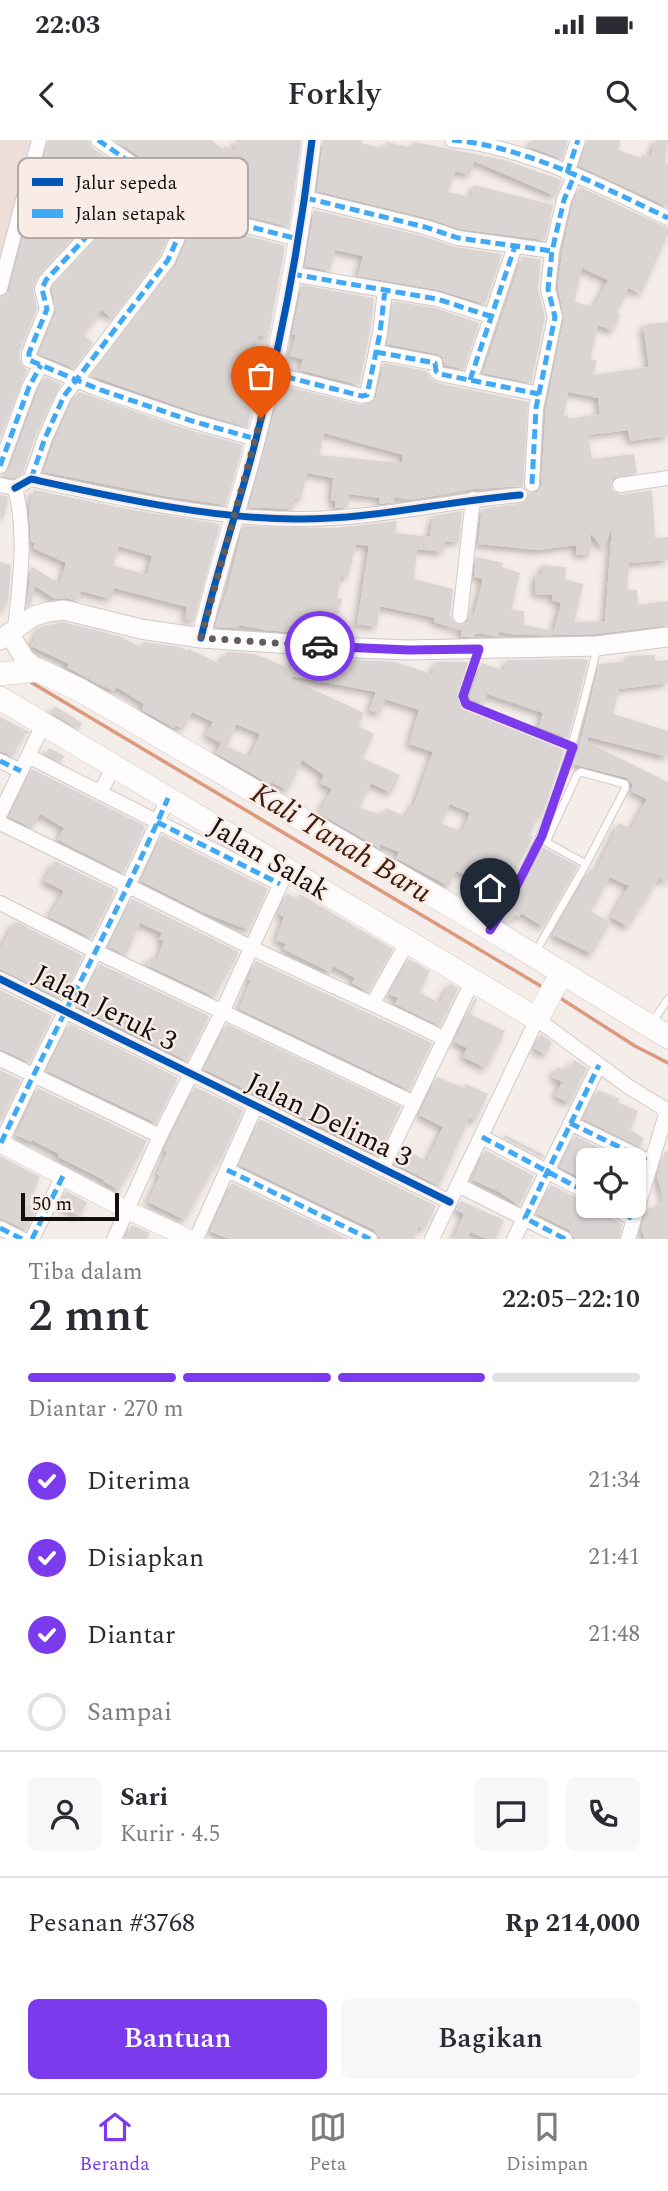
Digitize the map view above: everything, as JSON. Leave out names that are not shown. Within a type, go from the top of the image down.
[{"type":"highway","points":[[0,674],[38,670],[80,690],[533,956],[549,996],[659,1032]]},
{"type":"highway","name":"Jalan Salak","points":[[0,698],[167,798],[284,877],[407,943],[472,982],[549,996]]},
{"type":"main road","points":[[38,670],[24,657],[8,634],[34,616],[64,610],[141,629],[201,638],[359,648],[597,646],[668,637]]},
{"type":"street","points":[[33,158],[38,140]]},
{"type":"street","points":[[98,140],[125,158]]},
{"type":"street","points":[[201,638],[256,439],[271,373],[306,198],[313,140]]},
{"type":"street","points":[[452,140],[479,142],[502,148],[570,174],[668,218]]},
{"type":"street","points":[[532,484],[539,394],[555,317],[548,289],[552,251],[578,140]]},
{"type":"street","points":[[306,198],[425,226],[458,238],[552,251]]},
{"type":"street","points":[[1,284],[18,218]]},
{"type":"street","points":[[248,226],[298,239]]},
{"type":"street","points":[[86,238],[46,281],[43,289],[47,309],[28,357],[33,362],[75,379],[192,421],[256,439]]},
{"type":"street","points":[[31,479],[55,413],[75,379],[168,261],[178,238]]},
{"type":"street","points":[[470,380],[514,246]]},
{"type":"street","points":[[292,274],[437,299],[489,316]]},
{"type":"street","points":[[271,373],[365,396],[369,391],[385,290]]},
{"type":"street","points":[[376,352],[435,362],[438,373],[539,394]]},
{"type":"street","points":[[0,466],[29,387],[40,365]]},
{"type":"street","points":[[620,485],[668,478]]},
{"type":"street","points":[[0,485],[15,488],[31,479],[220,514],[296,519],[360,515],[520,495]]},
{"type":"street","points":[[8,634],[22,559],[15,488]]},
{"type":"street","points":[[460,616],[473,499]]},
{"type":"street","points":[[0,814],[44,723]]},
{"type":"street","points":[[28,756],[157,822],[284,877],[222,1012],[160,1136],[114,1239]]},
{"type":"street","points":[[0,761],[21,771]]},
{"type":"street","points":[[100,793],[114,766]]},
{"type":"street","points":[[167,798],[130,885],[0,1143],[127,1210],[190,1239]]},
{"type":"street","points":[[0,823],[130,885],[250,947],[445,1039]]},
{"type":"street","points":[[0,902],[97,952],[414,1103]]},
{"type":"street","points":[[373,1003],[407,943]]},
{"type":"street","name":"Jalan Jeruk 3","points":[[0,979],[190,1076]]},
{"type":"street","points":[[382,1169],[472,982]]},
{"type":"street","points":[[432,1239],[549,996],[599,1065],[668,1111],[628,1239]]},
{"type":"street","points":[[0,1059],[160,1136]]},
{"type":"street","points":[[514,1239],[599,1065]]},
{"type":"street","name":"Jalan Delima 3","points":[[190,1076],[450,1202]]},
{"type":"street","points":[[196,1239],[255,1107]]},
{"type":"street","points":[[570,1124],[650,1162]]},
{"type":"street","points":[[482,1138],[576,1186]]},
{"type":"street","points":[[227,1170],[370,1239]]},
{"type":"street","points":[[32,1239],[63,1175]]},
{"type":"street","points":[[458,1185],[565,1239]]},
{"type":"street","points":[[0,1228],[22,1239]]},
{"type":"lane","points":[[490,930],[509,901],[542,836],[573,747],[597,646]]},
{"type":"lane","points":[[479,649],[463,696],[466,704],[573,747]]},
{"type":"lane","points":[[533,956],[586,864],[626,785],[581,772],[576,775],[546,842],[586,864]]},
{"type":"lane","points":[[659,1032],[668,999]]},
{"type":"shaded area","points":[[0,140],[34,140],[29,158],[18,158],[18,200],[0,267]]},
{"type":"building","points":[[48,140],[88,140],[93,148],[107,158],[43,158]]},
{"type":"building","points":[[115,140],[211,140],[223,149],[225,146],[234,150],[237,140],[301,140],[289,227],[248,217],[248,158],[142,158]]},
{"type":"building","points":[[323,140],[362,140],[361,143],[385,149],[387,142],[412,148],[414,142],[504,160],[559,179],[562,181],[555,196],[474,161],[470,175],[455,171],[448,192],[471,197],[474,185],[553,205],[545,240],[460,229],[427,218],[317,191]]},
{"type":"building","points":[[532,140],[568,140],[562,159],[530,147]]},
{"type":"building","points":[[587,140],[621,140],[618,150],[641,158],[642,155],[651,157],[655,140],[668,140],[665,163],[668,163],[668,207],[579,166]]},
{"type":"building","points":[[580,187],[668,228],[668,234],[641,294],[628,288],[617,313],[620,314],[613,331],[598,325],[590,359],[597,361],[592,375],[649,367],[643,325],[668,322],[668,436],[630,441],[628,430],[588,435],[592,459],[634,454],[637,473],[614,478],[610,486],[613,491],[621,495],[652,490],[655,538],[668,537],[668,560],[629,563],[627,590],[637,590],[638,605],[668,601],[668,625],[595,634],[518,635],[499,632],[498,636],[475,633],[475,636],[461,637],[462,630],[434,622],[435,618],[380,606],[377,627],[357,624],[369,546],[356,544],[348,577],[341,577],[337,598],[342,599],[333,635],[264,630],[239,625],[239,628],[215,627],[228,588],[243,526],[336,528],[397,521],[395,533],[430,537],[433,516],[462,511],[459,542],[445,541],[443,552],[417,549],[414,579],[453,589],[450,615],[454,623],[463,625],[470,614],[474,615],[483,579],[474,577],[476,557],[503,563],[502,567],[520,573],[511,610],[524,611],[524,625],[554,631],[561,603],[552,600],[553,595],[535,594],[536,574],[542,574],[542,565],[566,567],[565,579],[583,584],[574,622],[605,621],[612,528],[603,549],[591,534],[590,555],[576,554],[576,545],[538,550],[478,544],[482,509],[525,503],[529,493],[537,492],[541,485],[546,409],[564,318],[558,288],[562,253],[573,203]],"holes":[[[582,268],[608,280],[594,307],[574,302]],[[568,392],[598,398],[600,414],[568,419],[568,415],[564,416]]]},
{"type":"building","points":[[314,210],[422,236],[455,247],[502,254],[485,304],[439,290],[358,276],[363,256],[335,250],[330,271],[305,266]]},
{"type":"building","points":[[248,236],[285,246],[268,338],[259,335],[247,373],[260,376],[247,427],[92,376],[176,266],[188,238]]},
{"type":"building","points":[[23,238],[72,238],[37,276],[33,290],[37,308],[19,352],[21,365],[27,370],[0,438],[0,303],[9,290]]},
{"type":"building","points":[[99,238],[167,238],[160,255],[112,318],[102,310],[83,335],[93,343],[73,368],[39,354],[56,312],[52,290]]},
{"type":"building","points":[[522,257],[541,259],[538,288],[545,317],[531,383],[483,373]]},
{"type":"building","points":[[302,285],[374,298],[359,385],[300,370],[303,359],[290,356],[296,335],[292,335]]},
{"type":"building","points":[[393,301],[435,308],[479,323],[464,369],[445,365],[442,357],[437,354],[387,344]]},
{"type":"building","points":[[384,363],[426,371],[430,378],[438,383],[528,402],[523,486],[473,489],[410,500],[394,497],[393,502],[379,504],[380,498],[349,494],[348,507],[335,508],[335,501],[331,500],[333,478],[307,473],[301,500],[295,498],[293,509],[249,507],[281,385],[360,405],[369,404],[376,397]],"holes":[[[324,433],[403,455],[402,463],[319,455]]]},
{"type":"building","points":[[45,377],[61,384],[36,434],[23,472],[13,478],[0,476],[9,469]]},
{"type":"building","points":[[79,392],[189,430],[243,445],[226,505],[44,472],[54,442],[72,401]]},
{"type":"building","points":[[34,490],[220,524],[194,621],[185,619],[187,607],[114,588],[111,599],[81,591],[78,601],[55,599],[35,586],[31,604],[27,606],[31,566],[60,584],[66,563],[33,548],[35,543],[31,542],[29,508]],"holes":[[[119,546],[152,556],[147,575],[113,565]]]},
{"type":"building","points":[[0,495],[7,496],[8,501],[3,519],[0,518]]},
{"type":"building","points":[[0,562],[11,565],[8,602],[0,613]]},
{"type":"building","points":[[63,622],[122,637],[140,647],[143,642],[181,647],[186,651],[189,649],[220,664],[227,652],[255,654],[291,669],[295,657],[395,662],[432,674],[436,662],[468,662],[457,695],[462,709],[564,750],[542,815],[539,814],[529,835],[533,837],[492,914],[468,900],[477,880],[456,871],[449,886],[396,858],[399,852],[380,844],[379,848],[319,813],[332,789],[320,783],[324,775],[302,760],[288,790],[271,782],[270,784],[216,753],[221,743],[206,735],[213,722],[192,712],[183,729],[175,725],[174,728],[142,710],[144,704],[116,687],[114,691],[98,684],[67,667],[69,664],[31,646],[40,627]],"holes":[[[292,676],[376,692],[369,710],[380,714],[385,699],[419,710],[409,744],[433,752],[414,805],[406,817],[386,808],[383,816],[359,807],[371,783],[391,793],[400,775],[362,758],[374,734],[358,726],[364,713],[291,679]],[[236,724],[260,734],[250,757],[227,746]],[[450,804],[470,813],[462,832],[441,823]]]},
{"type":"building","points":[[654,655],[656,661],[668,660],[668,683],[619,689],[613,714],[668,731],[668,757],[588,737],[587,742],[668,782],[668,882],[659,878],[628,927],[611,917],[629,886],[610,877],[591,911],[610,922],[592,954],[553,935],[590,870],[595,873],[619,823],[631,829],[647,799],[631,791],[633,785],[627,778],[573,764],[599,664],[629,661],[627,656]]},
{"type":"building","points":[[507,660],[588,660],[568,738],[539,727],[543,713],[487,694],[483,704],[471,699],[482,663],[504,671]]},
{"type":"building","points":[[55,706],[82,723],[78,729],[51,712]]},
{"type":"building","points":[[0,717],[29,732],[25,733],[13,756],[0,751]]},
{"type":"building","points":[[49,748],[64,756],[61,762],[46,754]]},
{"type":"building","points":[[32,769],[145,826],[123,873],[58,839],[64,828],[40,814],[32,828],[9,817]]},
{"type":"building","points":[[162,835],[268,889],[249,930],[202,912],[141,881]]},
{"type":"building","points":[[542,847],[578,866],[543,927],[521,913],[508,923],[503,920]]},
{"type":"building","points":[[55,861],[115,890],[91,938],[49,917],[64,891],[44,881]]},
{"type":"building","points":[[287,893],[297,899],[300,894],[393,949],[368,992],[352,983],[355,978],[333,966],[330,972],[283,949],[286,944],[276,940],[284,917],[278,913]]},
{"type":"building","points":[[132,899],[239,952],[214,997],[147,965],[151,957],[157,959],[164,941],[159,939],[162,933],[140,923],[126,955],[109,947]]},
{"type":"building","points":[[15,921],[83,956],[61,999],[0,969],[0,950]]},
{"type":"building","points":[[409,959],[430,971],[419,992],[440,1003],[450,983],[458,988],[440,1026],[395,1004],[398,998],[389,994]]},
{"type":"building","points":[[256,961],[432,1043],[409,1090],[239,1009]]},
{"type":"building","points":[[100,964],[209,1016],[187,1061],[78,1007]]},
{"type":"building","points":[[0,990],[52,1016],[29,1062],[0,1049]]},
{"type":"building","points":[[475,998],[477,999],[470,1014],[505,1031],[486,1068],[463,1057],[467,1048],[454,1042]]},
{"type":"building","points":[[70,1024],[178,1078],[156,1123],[47,1071]]},
{"type":"building","points":[[227,1024],[401,1107],[378,1155],[204,1069]]},
{"type":"building","points":[[541,1034],[552,1042],[546,1055],[534,1048]]},
{"type":"building","points":[[574,1060],[587,1068],[570,1103],[555,1096],[562,1082],[552,1077],[557,1067],[570,1069]]},
{"type":"building","points":[[0,1070],[21,1080],[0,1123]]},
{"type":"building","points":[[437,1077],[464,1088],[466,1084],[488,1094],[475,1121],[469,1118],[439,1186],[395,1164],[403,1148],[427,1161],[443,1127],[419,1115]]},
{"type":"building","points":[[195,1087],[243,1110],[220,1161],[218,1160],[185,1220],[148,1202],[160,1176],[157,1174],[167,1152],[164,1150]]},
{"type":"building","points":[[38,1088],[147,1141],[119,1190],[58,1157],[59,1154],[16,1135]]},
{"type":"building","points":[[598,1090],[620,1099],[618,1102],[638,1111],[630,1130],[644,1138],[640,1147],[583,1119]]},
{"type":"building","points":[[260,1119],[436,1206],[424,1229],[418,1226],[413,1239],[380,1239],[374,1230],[239,1165]]},
{"type":"building","points":[[505,1135],[544,1155],[543,1158],[504,1138]]},
{"type":"building","points":[[575,1136],[600,1148],[576,1148],[576,1176],[560,1167]]},
{"type":"building","points":[[485,1150],[534,1176],[519,1205],[473,1180]]},
{"type":"building","points":[[668,1151],[668,1239],[645,1239],[641,1229],[647,1210],[665,1202],[657,1177],[665,1152]]},
{"type":"building","points":[[0,1156],[40,1177],[28,1204],[37,1208],[26,1230],[0,1218]]},
{"type":"building","points":[[232,1183],[348,1239],[229,1239],[210,1231]]},
{"type":"building","points":[[551,1185],[576,1197],[576,1218],[612,1218],[622,1224],[619,1239],[575,1239],[569,1230],[537,1214]]},
{"type":"building","points":[[66,1191],[87,1202],[80,1216],[59,1206]]},
{"type":"building","points":[[461,1201],[504,1220],[495,1239],[486,1239],[470,1232],[467,1239],[454,1239],[464,1214],[456,1210]]},
{"type":"building","points":[[132,1225],[150,1233],[147,1239],[125,1239]]},
{"type":"waterway","name":"Kali Tanah Baru","points":[[29,681],[544,988]]},
{"type":"waterway","name":"Kali Tanah Baru","points":[[557,996],[635,1046],[668,1063]]},
{"type":"marked path","points":[[98,140],[124,158]]},
{"type":"marked path","points":[[452,140],[507,150],[535,159],[590,181],[668,218]]},
{"type":"marked path","points":[[567,173],[578,140]]},
{"type":"marked path","points":[[532,484],[536,408],[555,317],[548,289],[552,251],[564,200],[574,176]]},
{"type":"marked path","points":[[306,198],[425,227],[458,238],[552,251]]},
{"type":"marked path","points":[[248,226],[298,239]]},
{"type":"marked path","points":[[85,238],[46,280],[42,289],[47,309],[29,353],[29,360],[98,389],[192,421],[256,439]]},
{"type":"marked path","points":[[31,479],[45,438],[64,396],[168,260],[178,238]]},
{"type":"marked path","points":[[470,380],[515,246]]},
{"type":"marked path","points":[[292,274],[437,299],[490,316]]},
{"type":"marked path","points":[[271,373],[367,395],[380,333],[385,290]]},
{"type":"marked path","points":[[376,352],[435,363],[436,371],[440,374],[539,394]]},
{"type":"marked path","points":[[0,466],[29,387],[41,365]]},
{"type":"marked path","points":[[0,761],[21,771]]},
{"type":"marked path","points":[[1,1143],[168,798]]},
{"type":"marked path","points":[[157,822],[280,884]]},
{"type":"marked path","points":[[565,1239],[525,1218],[599,1065]]},
{"type":"marked path","points":[[570,1123],[650,1162]]},
{"type":"marked path","points":[[482,1137],[576,1187]]},
{"type":"marked path","points":[[227,1170],[370,1239]]},
{"type":"marked path","points":[[32,1239],[63,1176]]},
{"type":"marked path","points":[[0,1228],[22,1239]]},
{"type":"cycle path","points":[[201,638],[273,368],[296,255],[312,140]]},
{"type":"cycle path","points":[[15,488],[31,479],[197,511],[296,519],[352,517],[520,495]]},
{"type":"cycle path","points":[[0,979],[450,1202]]},
{"type":"way so far","points":[[261,418],[201,638],[320,646]]},
{"type":"route","points":[[320,646],[408,650],[479,649],[463,696],[464,702],[523,729],[573,747],[542,836],[509,901],[490,930]]}]
